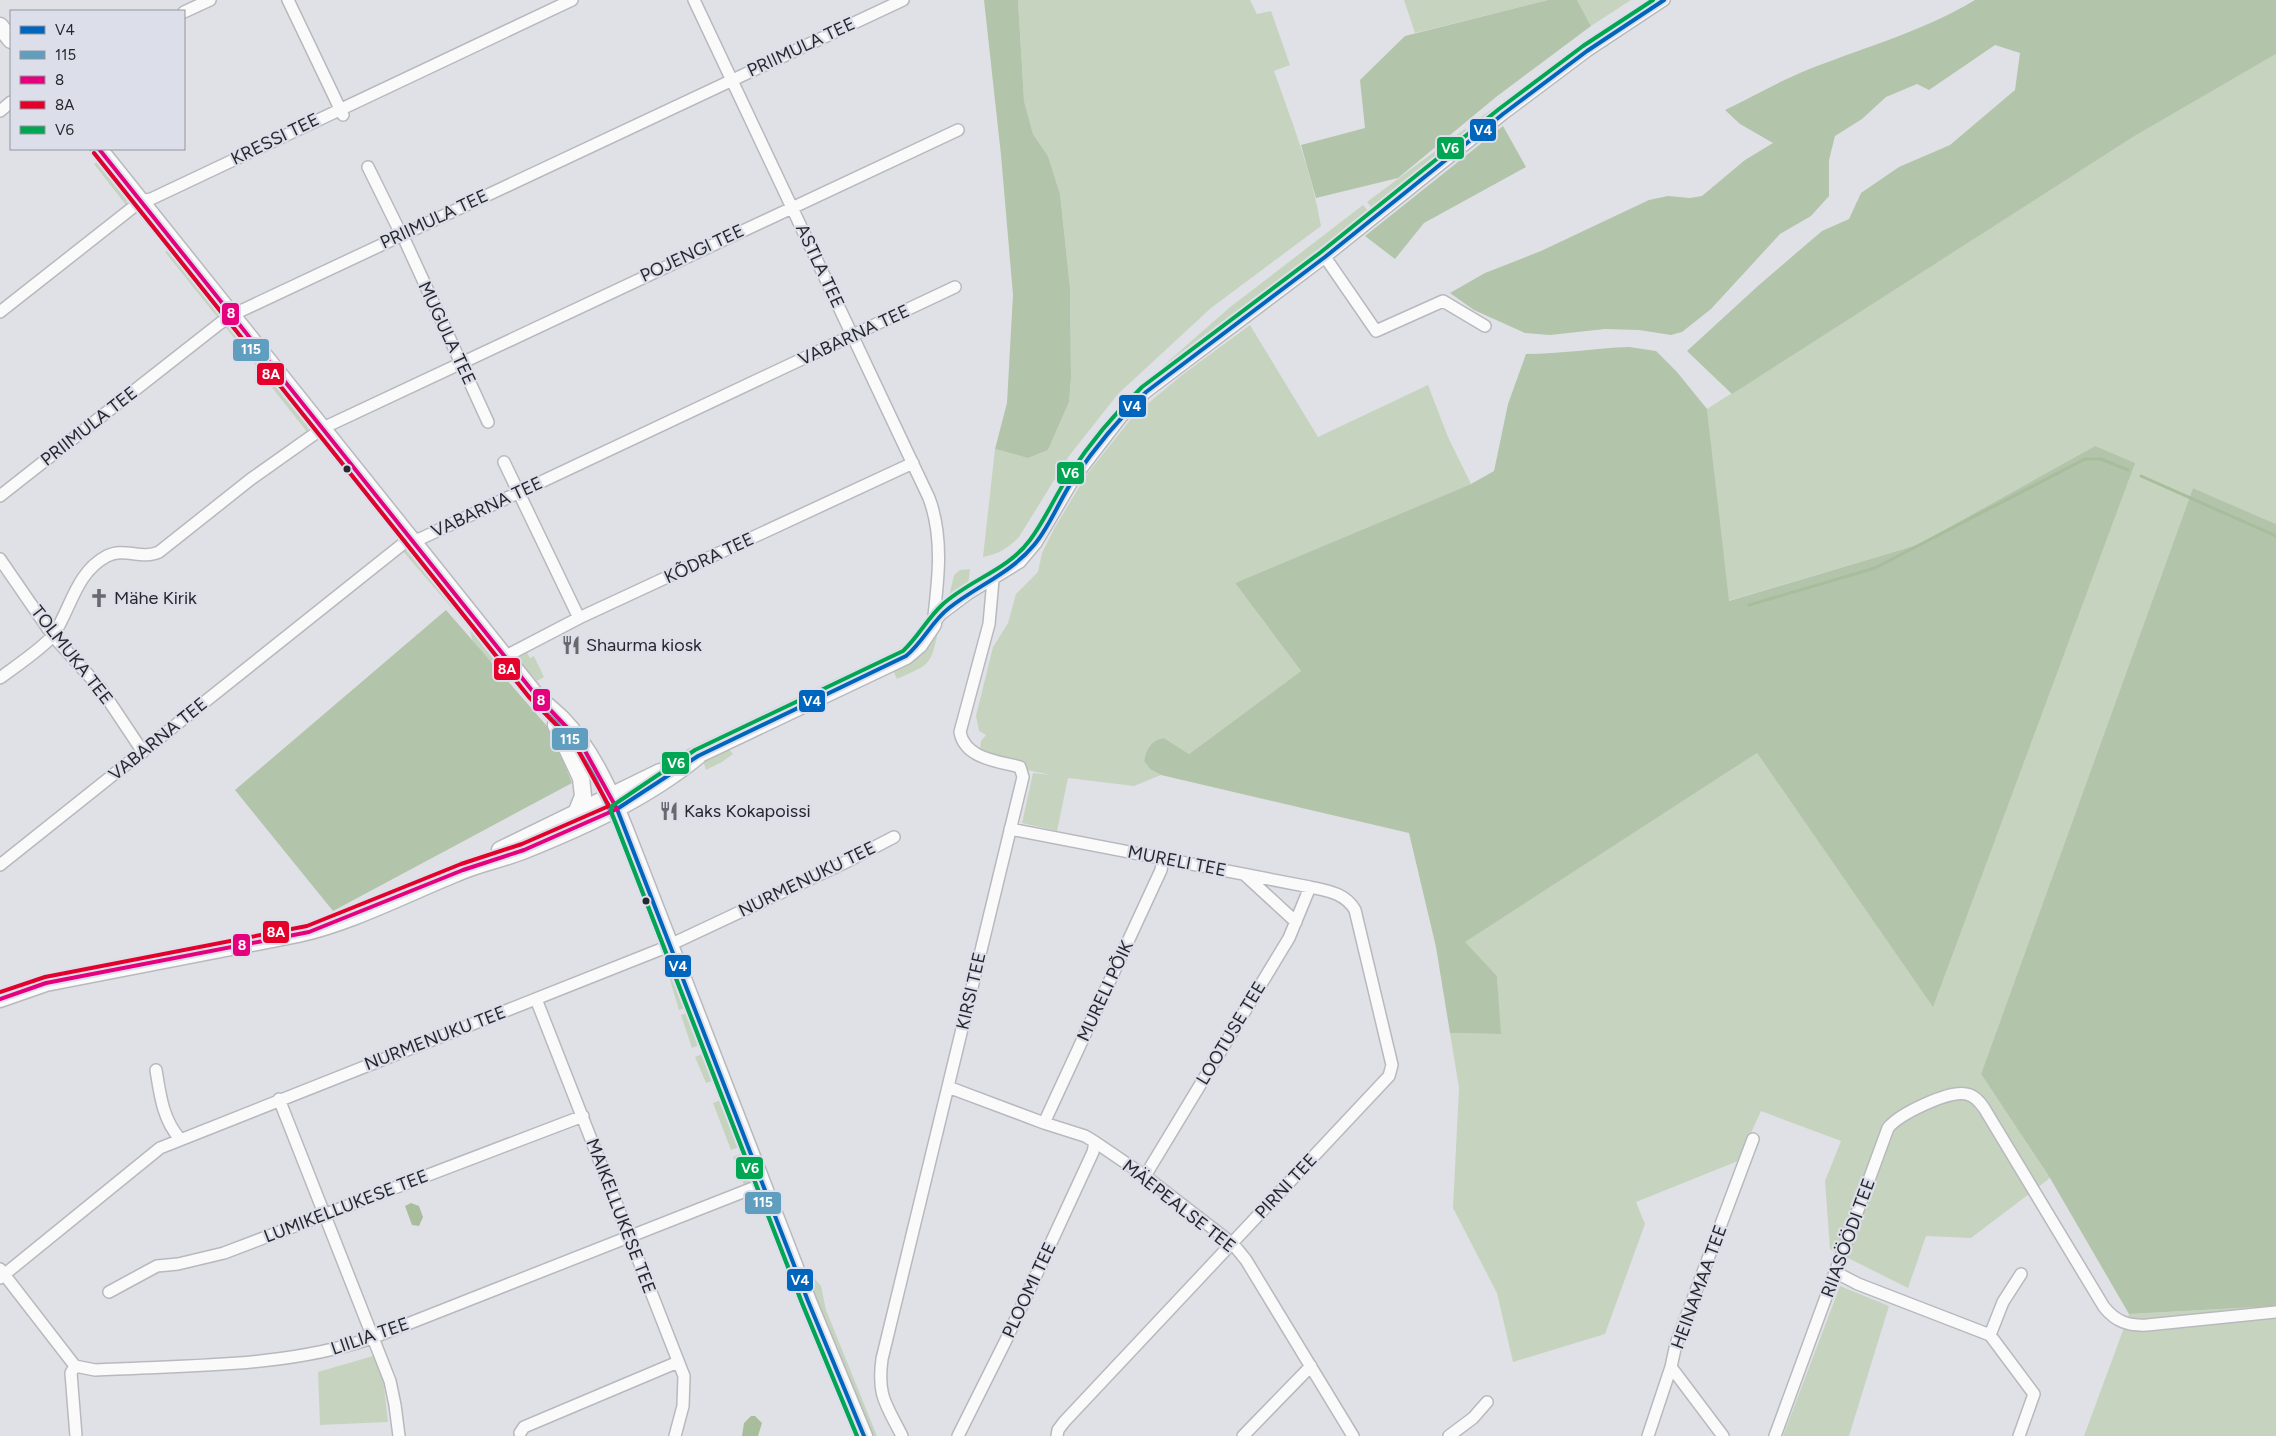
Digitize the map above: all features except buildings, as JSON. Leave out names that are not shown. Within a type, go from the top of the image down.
[{"type":"main road","points":[[0,26],[10,39]]},
{"type":"main road","points":[[100,150],[413,541],[548,708],[562,720],[586,752],[614,802],[793,1261],[864,1436]]},
{"type":"main road","points":[[0,999],[46,983],[309,932],[463,870],[524,850],[698,756],[906,656],[919,645],[933,624]]},
{"type":"main road","points":[[548,708],[581,778],[583,796],[577,810]]},
{"type":"main road","points":[[463,870],[577,810],[614,802]]},
{"type":"street","points":[[185,12],[210,0]]},
{"type":"street","name":"KRESSI TEE","points":[[0,312],[128,209],[141,201],[151,199],[341,112],[572,0]]},
{"type":"street","name":"ASTLA TEE","points":[[694,0],[930,498],[938,525],[939,558],[933,624]]},
{"type":"street","name":"PRIIMULA TEE","points":[[0,496],[218,324],[232,315],[403,239],[731,79],[903,0]]},
{"type":"street","points":[[933,624],[941,614],[969,593],[1020,562],[1036,542],[1074,477],[1122,416],[1146,392],[1325,257],[1503,114],[1587,51],[1664,0]]},
{"type":"street","points":[[289,1],[341,112]]},
{"type":"street","points":[[0,111],[10,103]]},
{"type":"street","name":"POJENGI TEE","points":[[0,678],[53,636],[77,586],[105,556],[124,552],[150,555],[159,552],[250,479],[323,428],[958,130]]},
{"type":"street","name":"MUGULA TEE","points":[[368,167],[488,422]]},
{"type":"street","points":[[1325,257],[1376,331],[1442,301],[1485,326]]},
{"type":"street","name":"VABARNA TEE","points":[[0,864],[144,752],[397,547],[519,492],[956,287]]},
{"type":"street","points":[[504,462],[579,618]]},
{"type":"street","name":"KÕDRA TEE","points":[[506,656],[579,618],[913,463]]},
{"type":"street","name":"TOLMUKA TEE","points":[[0,559],[53,636],[101,689],[144,752]]},
{"type":"street","name":"KIRSI TEE","points":[[902,1436],[882,1396],[879,1377],[1022,781],[1022,770],[1020,767],[973,753],[963,743],[960,732],[989,624],[993,580]]},
{"type":"street","name":"MURELI TEE","points":[[1010,829],[1310,888],[1343,897]]},
{"type":"street","name":"NURMENUKU TEE","points":[[1,1274],[160,1148],[670,944],[842,864],[894,836]]},
{"type":"street","name":"MURELI PÕIK","points":[[1044,1123],[1162,870],[1163,859]]},
{"type":"street","points":[[1245,875],[1296,922]]},
{"type":"street","name":"LOOTUSE TEE","points":[[1144,1176],[1289,938],[1310,888]]},
{"type":"street","name":"PIRNI TEE","points":[[1058,1436],[1058,1430],[1064,1422],[1389,1076],[1392,1065],[1355,910],[1350,902],[1343,897]]},
{"type":"street","name":"MAIKELLUKESE TEE","points":[[536,999],[684,1376],[683,1406],[675,1436]]},
{"type":"street","points":[[156,1070],[160,1100],[171,1130],[180,1139]]},
{"type":"street","name":"MÄEPEALSE TEE","points":[[948,1087],[1044,1123],[1085,1136],[1144,1176],[1232,1244],[1246,1260],[1353,1436]]},
{"type":"street","name":"RIIASÖÖDI TEE","points":[[1774,1436],[1885,1136],[1892,1123],[1907,1112],[1953,1094],[1962,1093],[1972,1096],[1984,1108],[2104,1307],[2118,1320],[2134,1325],[2147,1325],[2276,1312]]},
{"type":"street","points":[[279,1099],[393,1392],[398,1436]]},
{"type":"street","name":"LUMIKELLUKESE TEE","points":[[109,1292],[157,1266],[178,1264],[224,1253],[583,1116]]},
{"type":"street","name":"HEINAMAA TEE","points":[[1648,1436],[1671,1367],[1676,1344],[1753,1139]]},
{"type":"street","name":"PLOOMI TEE","points":[[958,1436],[1023,1305],[1093,1152],[1095,1142]]},
{"type":"street","name":"LIILIA TEE","points":[[75,1366],[95,1370],[274,1359],[320,1353],[372,1338],[763,1184]]},
{"type":"street","points":[[1835,1272],[1858,1284],[1990,1335],[2034,1394],[2019,1436]]},
{"type":"street","points":[[1,1274],[75,1366],[71,1373],[76,1436]]},
{"type":"street","points":[[1990,1335],[2003,1302],[2022,1274]]},
{"type":"street","points":[[520,1433],[524,1427],[678,1362]]},
{"type":"street","points":[[1243,1436],[1311,1366]]},
{"type":"street","points":[[1671,1367],[1723,1436]]},
{"type":"street","points":[[1449,1436],[1474,1418],[1487,1402]]},
{"type":"shaded area","points":[[984,0],[1018,0],[1024,101],[1033,134],[1048,156],[1060,194],[1070,287],[1071,378],[1069,402],[1048,450],[1028,458],[995,449],[1007,403],[1013,295],[1001,155]]},
{"type":"shaded area","points":[[1018,0],[1250,0],[1257,14],[1271,11],[1290,65],[1274,71],[1307,167],[1321,226],[1211,308],[1118,394],[1069,456],[1019,537],[1003,550],[983,557],[995,449],[1028,458],[1048,450],[1069,402],[1071,378],[1070,286],[1060,194],[1048,156],[1033,134],[1024,101]]},
{"type":"shaded area","points":[[1404,0],[1548,0],[1415,33]]},
{"type":"shaded area","points":[[1548,0],[1577,0],[1591,26],[1496,97],[1398,178],[1316,198],[1301,145],[1365,128],[1360,80],[1405,36]]},
{"type":"shaded area","points":[[1577,0],[1631,0],[1591,26]]},
{"type":"shaded area","points":[[1975,0],[2276,0],[2276,54],[2133,137],[1732,394],[1687,351],[1822,231],[1849,219],[1861,193],[1899,167],[1950,145],[2015,90],[2020,53],[1995,45],[1929,90],[1917,84],[1886,97],[1862,119],[1835,136],[1829,160],[1829,196],[1811,216],[1780,234],[1711,309],[1682,332],[1671,335],[1639,330],[1605,329],[1550,335],[1525,333],[1474,310],[1450,293],[1485,273],[1541,251],[1649,200],[1668,196],[1690,198],[1702,196],[1745,160],[1773,143],[1740,124],[1725,110],[1800,73],[1933,22]]},
{"type":"shaded area","points":[[2276,54],[2276,524],[2193,488],[1981,1074],[2050,1178],[1971,1238],[1926,1236],[1908,1288],[1830,1249],[1825,1181],[1841,1141],[1761,1111],[1738,1161],[1636,1202],[1645,1224],[1605,1334],[1513,1362],[1497,1293],[1453,1208],[1459,1088],[1450,1033],[1500,1034],[1497,976],[1464,942],[1757,753],[1933,1006],[2095,446],[1917,545],[1728,601],[1707,409],[2133,137]]},
{"type":"shaded area","points":[[1532,81],[1476,126],[1471,124]]},
{"type":"shaded area","points":[[1503,126],[1526,167],[1424,223],[1395,259],[1365,236]]},
{"type":"shaded area","points":[[1466,128],[1466,135],[1373,210],[1367,202]]},
{"type":"shaded area","points":[[99,161],[128,197],[126,205],[94,164]]},
{"type":"shaded area","points":[[1363,205],[1369,212],[1255,302],[1168,365],[1148,382],[1146,381],[1229,308]]},
{"type":"shaded area","points":[[170,249],[219,310],[218,318],[165,252]]},
{"type":"shaded area","points":[[224,325],[231,326],[268,371],[263,375]]},
{"type":"shaded area","points":[[1250,325],[1318,437],[1428,385],[1448,437],[1471,484],[1235,583],[1301,671],[1189,754],[1164,738],[1152,743],[1144,761],[1150,769],[1161,775],[1134,786],[1068,778],[1057,831],[1022,823],[1033,773],[1051,775],[1027,770],[1016,760],[980,750],[981,741],[986,735],[979,731],[976,716],[993,647],[1008,623],[1016,594],[1038,572],[1042,553],[1055,527],[1087,474],[1134,415],[1182,375]]},
{"type":"shaded area","points":[[1629,347],[1656,351],[1677,372],[1707,409],[1729,601],[1917,545],[2095,446],[2135,463],[1933,1007],[1757,753],[1465,942],[1497,976],[1501,1034],[1450,1033],[1436,947],[1409,833],[1161,775],[1150,769],[1144,761],[1152,743],[1164,738],[1189,754],[1301,671],[1235,583],[1471,484],[1494,471],[1508,404],[1526,354]]},
{"type":"shaded area","points":[[276,379],[310,423],[307,432],[270,385]]},
{"type":"shaded area","points":[[2193,488],[2276,524],[2276,1306],[2129,1314],[2050,1178],[1981,1074]]},
{"type":"shaded area","points":[[409,548],[494,656],[493,660],[479,672],[470,629],[401,549]]},
{"type":"shaded area","points":[[970,569],[968,586],[949,597],[954,575],[960,570]]},
{"type":"shaded area","points":[[446,610],[552,732],[572,783],[333,911],[235,790]]},
{"type":"shaded area","points":[[944,618],[933,652],[927,663],[897,679],[893,670],[934,631]]},
{"type":"shaded area","points":[[531,648],[532,650],[527,653],[530,658],[534,656],[544,677],[537,681],[519,660],[519,655]]},
{"type":"shaded area","points":[[727,747],[733,754],[706,770],[703,760]]},
{"type":"shaded area","points":[[667,952],[688,1007],[679,1010],[662,953]]},
{"type":"shaded area","points":[[690,1012],[702,1044],[692,1048],[681,1015]]},
{"type":"shaded area","points":[[705,1053],[716,1080],[706,1083],[695,1057]]},
{"type":"shaded area","points":[[723,1099],[742,1146],[731,1150],[713,1103]]},
{"type":"shaded area","points":[[744,1152],[753,1176],[752,1182],[745,1188],[733,1157]]},
{"type":"shaded area","points":[[411,1203],[419,1206],[423,1217],[419,1226],[412,1225],[405,1206]]},
{"type":"shaded area","points":[[815,1279],[821,1286],[826,1310],[877,1436],[871,1436],[811,1293]]},
{"type":"shaded area","points":[[1840,1286],[1889,1306],[1849,1436],[1783,1436]]},
{"type":"shaded area","points":[[2276,1306],[2276,1436],[2084,1436],[2129,1314]]},
{"type":"shaded area","points":[[373,1356],[383,1377],[388,1422],[320,1425],[318,1372]]},
{"type":"shaded area","points":[[751,1416],[755,1416],[762,1423],[758,1436],[742,1436],[744,1423]]},
{"type":"waterway","points":[[1749,605],[1875,568],[2085,459],[2101,459],[2128,470]]},
{"type":"waterway","points":[[2141,476],[2276,536]]},
{"type":"transit line","name":"V6","points":[[857,1436],[802,1303],[611,811],[612,806],[695,750],[903,651],[942,605],[1000,567],[1021,550],[1030,540],[1085,451],[1122,407],[1142,387],[1321,252],[1499,109],[1583,46],[1653,0]]},
{"type":"transit line","name":"V4","points":[[617,809],[698,756],[906,656],[943,613],[1015,564],[1025,555],[1040,537],[1083,466],[1109,433],[1146,392],[1325,257],[1503,114],[1587,51],[1664,0]]},
{"type":"transit line","name":"8","points":[[0,999],[46,983],[309,932],[463,870],[524,850],[617,809],[579,740],[534,693],[100,150]]},
{"type":"transit line","name":"115","points":[[94,153],[529,697],[557,723],[578,749],[595,778],[616,824],[802,1303],[857,1436]]},
{"type":"transit line","name":"8A","points":[[0,992],[45,977],[307,926],[461,864],[522,844],[609,806],[574,743],[529,697],[94,153]]},
{"type":"transit line","name":"V4","points":[[617,809],[808,1301],[864,1436]]},
{"type":"place","name":"Mähe Kirik","points":[[99,598]]},
{"type":"place","name":"Shaurma kiosk","points":[[571,645]]},
{"type":"place","name":"Kaks Kokapoissi","points":[[669,811]]}]
